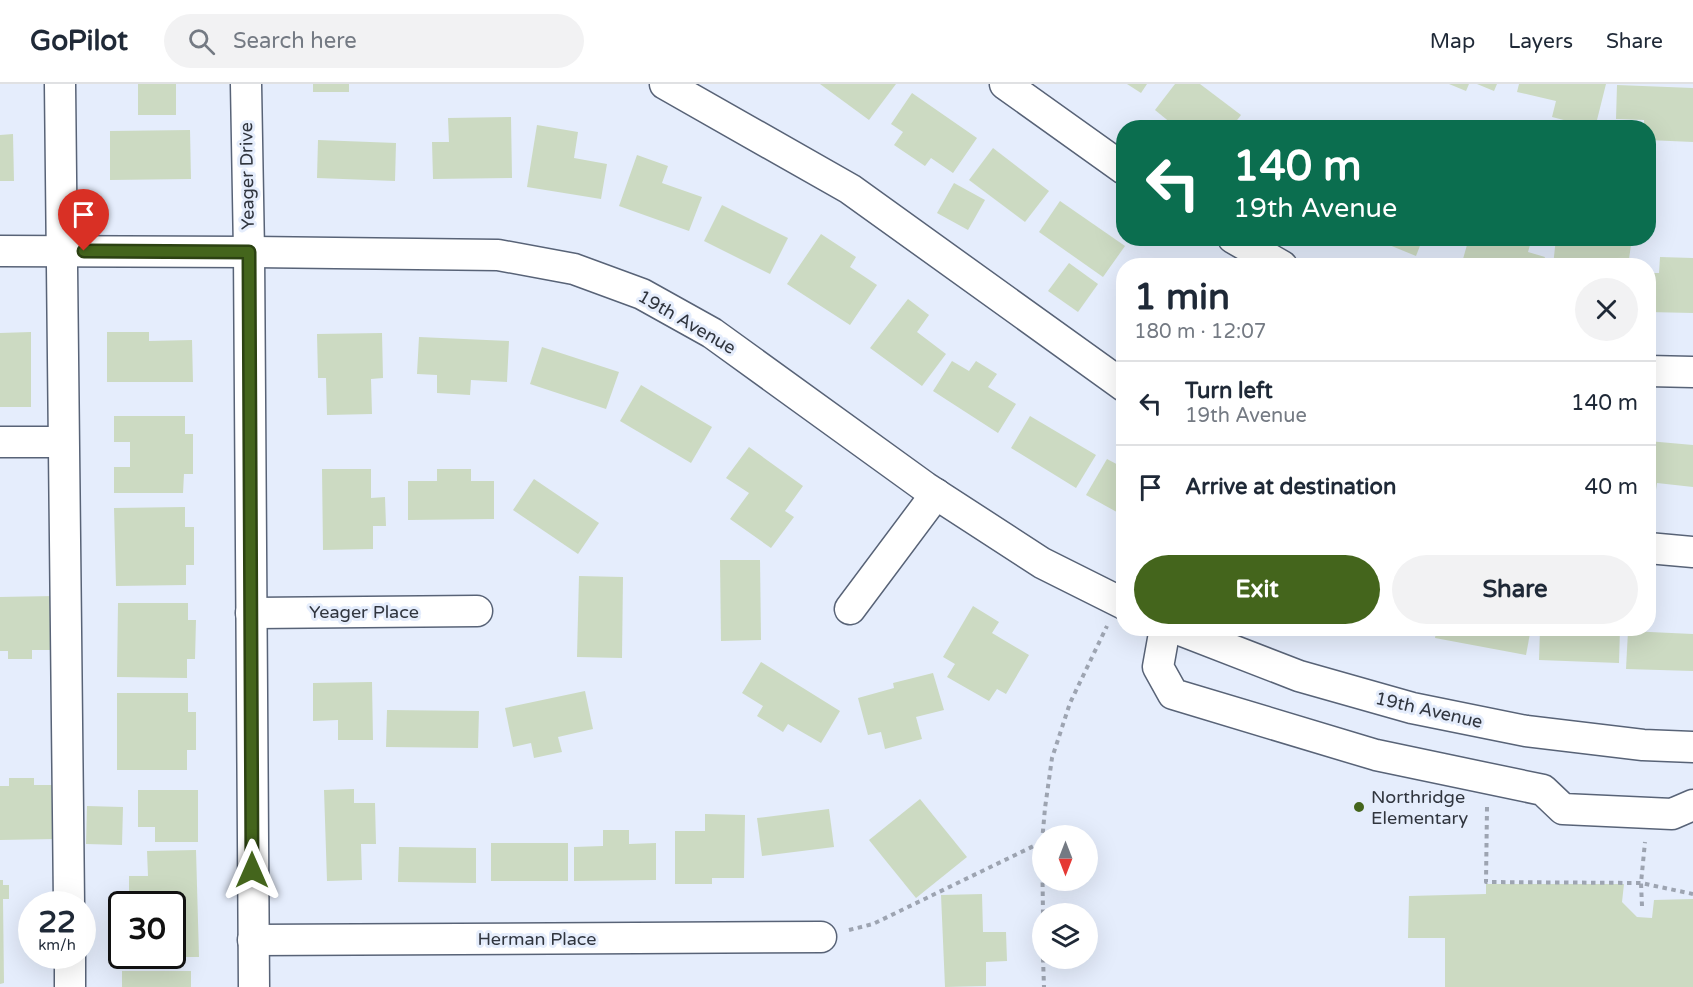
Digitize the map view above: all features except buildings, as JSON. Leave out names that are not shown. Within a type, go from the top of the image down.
[{"type":"street","points":[[60,84],[69,891]]},
{"type":"street","name":"Yeager Drive","points":[[246,84],[254,987]]},
{"type":"street","points":[[665,84],[850,189],[1116,380]]},
{"type":"street","points":[[1005,84],[1116,162]]},
{"type":"street","points":[[1247,246],[1268,258]]},
{"type":"street","name":"19th Avenue","points":[[0,252],[498,255],[574,269],[642,294],[712,333],[936,494],[1042,563],[1116,600]]},
{"type":"street","points":[[1656,371],[1693,372]]},
{"type":"street","points":[[0,442],[63,442]]},
{"type":"street","points":[[850,609],[936,494]]},
{"type":"street","points":[[1656,549],[1693,552]]},
{"type":"street","name":"Yeager Place","points":[[251,613],[477,611]]},
{"type":"street","points":[[1164,636],[1158,667],[1173,694],[1376,755],[1543,790],[1563,809],[1672,814],[1693,805]]},
{"type":"street","name":"19th Avenue","points":[[1196,636],[1299,676],[1412,708],[1526,731],[1642,745],[1693,747]]},
{"type":"street","name":"Herman Place","points":[[253,940],[821,937]]},
{"type":"street","points":[[70,969],[70,987]]},
{"type":"path","points":[[1044,825],[1052,758],[1070,703],[1116,610]]},
{"type":"path","points":[[1487,802],[1486,882],[1641,883],[1693,894]]},
{"type":"path","points":[[1642,906],[1641,883],[1645,842]]},
{"type":"path","points":[[821,937],[873,924],[1032,847]]},
{"type":"path","points":[[1043,969],[1044,987]]},
{"type":"place","name":"Northridge Elementary","points":[[1359,807]]},
{"type":"route","points":[[84,251],[249,252],[252,870]]}]
